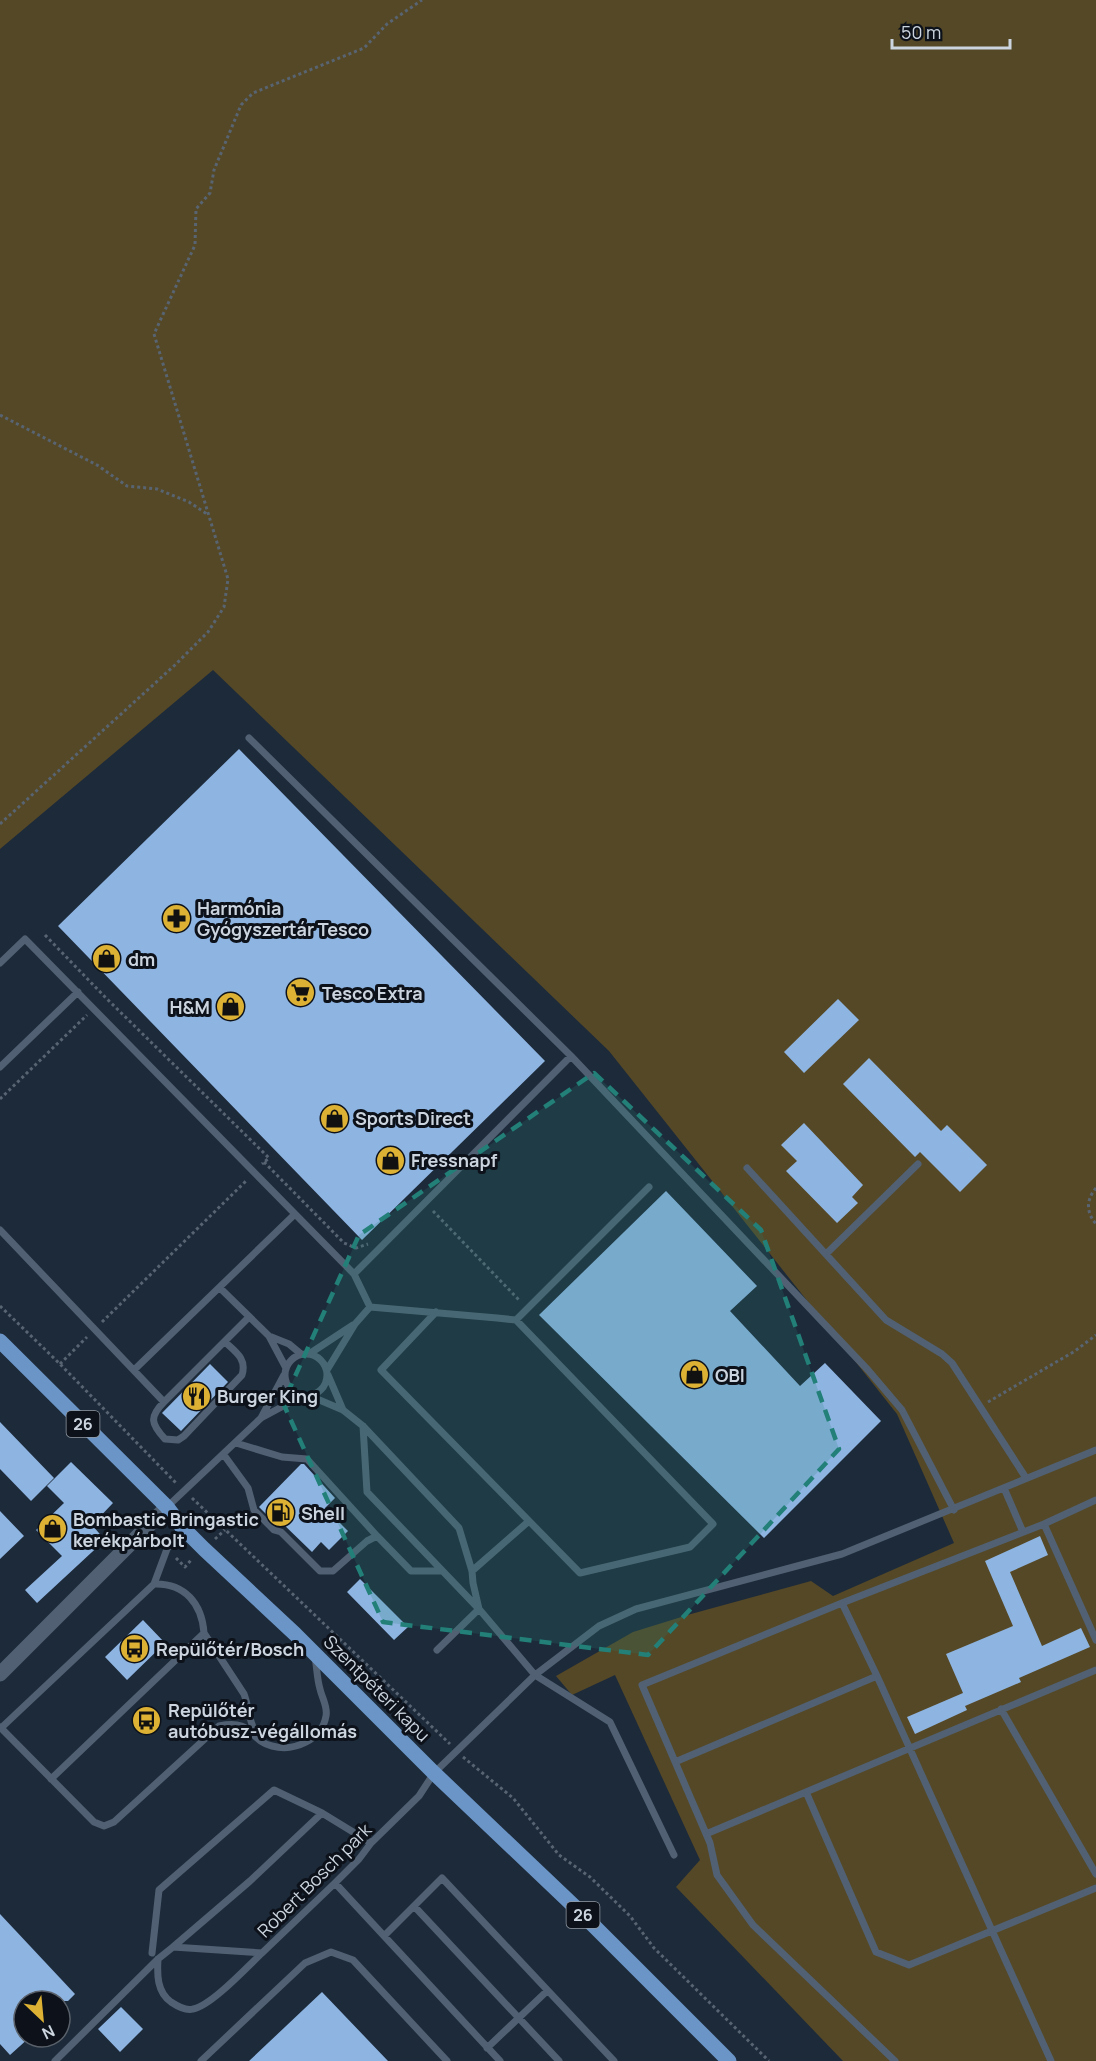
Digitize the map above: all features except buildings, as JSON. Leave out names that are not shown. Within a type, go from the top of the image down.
[{"type":"main road","name":"Szentpéteri kapu","points":[[0,1341],[167,1508],[182,1527],[315,1654],[729,2061]]},
{"type":"street","points":[[0,1674],[167,1508]]},
{"type":"lane","points":[[249,738],[571,1056],[875,1378],[902,1410],[954,1510]]},
{"type":"lane","points":[[0,963],[25,939],[354,1274],[370,1307]]},
{"type":"lane","points":[[0,1067],[78,992]]},
{"type":"lane","points":[[354,1274],[571,1056]]},
{"type":"lane","points":[[826,1254],[918,1164]]},
{"type":"lane","points":[[747,1168],[886,1320],[942,1353],[952,1363],[1026,1478]]},
{"type":"lane","points":[[516,1320],[649,1187]]},
{"type":"lane","points":[[134,1370],[296,1214]]},
{"type":"lane","points":[[0,1230],[164,1402]]},
{"type":"lane","points":[[220,1288],[269,1336],[289,1344],[301,1354]]},
{"type":"lane","points":[[370,1307],[436,1312],[516,1320],[713,1524],[690,1547],[580,1573],[381,1370],[436,1312]]},
{"type":"lane","points":[[261,1418],[321,1390],[326,1383],[327,1372],[355,1324],[370,1307]]},
{"type":"lane","points":[[225,1342],[242,1357],[244,1363],[242,1375],[184,1436],[178,1440],[165,1438],[156,1429],[154,1423],[156,1410],[249,1317]]},
{"type":"lane","points":[[309,1354],[355,1324]]},
{"type":"lane","points":[[269,1336],[285,1371],[286,1383],[291,1390],[343,1410],[363,1426],[459,1528],[472,1571],[479,1609]]},
{"type":"lane","points":[[167,1508],[261,1418],[290,1360],[301,1354],[309,1354],[321,1359],[343,1410]]},
{"type":"lane","points":[[363,1426],[366,1492],[479,1609],[535,1675],[610,1722],[674,1855]]},
{"type":"lane","points":[[236,1443],[282,1457],[307,1459],[411,1571],[442,1571]]},
{"type":"lane","name":"Robert Bosch park","points":[[173,1947],[262,1953],[359,1859],[371,1843],[419,1796],[434,1773],[456,1750],[535,1675],[599,1626],[636,1609],[842,1554],[1096,1450]]},
{"type":"lane","points":[[224,1455],[248,1488],[254,1510],[274,1530],[281,1532],[320,1571],[333,1571],[367,1541],[377,1536]]},
{"type":"lane","points":[[1004,1488],[1023,1532]]},
{"type":"lane","points":[[895,2061],[753,1924],[717,1875],[706,1834],[642,1685],[1044,1524],[1096,1500]]},
{"type":"lane","points":[[472,1571],[529,1521]]},
{"type":"lane","points":[[1044,1524],[1096,1640]]},
{"type":"lane","points":[[182,1527],[167,1549],[154,1584],[0,1727],[94,1822],[104,1826],[114,1822],[219,1726],[231,1724],[246,1727],[271,1746],[303,1745],[314,1737],[323,1726],[327,1715],[320,1689],[315,1654]]},
{"type":"lane","points":[[154,1584],[173,1587],[194,1600],[203,1621],[204,1633],[244,1694],[248,1704],[250,1724],[260,1738]]},
{"type":"lane","points":[[842,1603],[1051,2061]]},
{"type":"lane","points":[[437,1650],[479,1609]]},
{"type":"lane","points":[[51,1779],[204,1633]]},
{"type":"lane","points":[[706,1834],[1096,1670]]},
{"type":"lane","points":[[675,1761],[877,1676]]},
{"type":"lane","points":[[1001,1710],[1096,1874]]},
{"type":"lane","points":[[262,1953],[205,2005],[191,2010],[177,2007],[166,1998],[157,1979],[155,1956],[159,1890],[274,1790],[322,1813],[371,1843]]},
{"type":"lane","points":[[806,1792],[876,1952],[909,1965],[1096,1888]]},
{"type":"lane","points":[[55,2061],[155,1956],[173,1947],[250,1881],[322,1813]]},
{"type":"lane","points":[[384,1936],[442,1878],[614,2061]]},
{"type":"lane","points":[[335,1883],[500,2061]]},
{"type":"lane","points":[[414,1906],[559,2061]]},
{"type":"lane","points":[[201,2061],[305,1963],[331,1952],[353,1960],[447,2061]]},
{"type":"lane","points":[[487,2048],[548,1991]]},
{"type":"path","points":[[0,824],[175,665],[208,632],[224,607],[228,579],[154,334],[195,245],[196,209],[210,193],[214,170],[241,105],[253,93],[364,48],[387,24],[422,0]]},
{"type":"path","points":[[0,415],[97,465],[126,483],[127,486],[157,489],[189,502],[209,515]]},
{"type":"path","points":[[45,935],[269,1158],[60,1364]]},
{"type":"path","points":[[0,1099],[105,997]]},
{"type":"path","points":[[264,1162],[344,1243],[356,1248],[371,1243]]},
{"type":"path","points":[[1096,1188],[1090,1196],[1088,1206],[1090,1217],[1096,1224]]},
{"type":"path","points":[[425,1202],[528,1308]]},
{"type":"path","points":[[0,1306],[184,1491],[456,1750],[513,1798],[559,1855],[590,1877],[630,1916],[654,1948],[769,2061]]},
{"type":"path","points":[[981,1406],[1075,1351],[1096,1335]]},
{"type":"highlighted area","points":[[594,1073],[761,1230],[839,1449],[648,1655],[383,1622],[283,1403],[359,1235]]},
{"type":"shaded area","points":[[0,0],[1096,0],[1096,2061],[843,2061],[676,1887],[700,1860],[615,1675],[572,1695],[556,1676],[633,1632],[811,1581],[833,1596],[954,1543],[897,1414],[609,1051],[213,670],[0,849]]},
{"type":"place","name":"Harmónia Gyógyszertár Tesco","points":[[176,918]]},
{"type":"place","name":"dm","points":[[107,959]]},
{"type":"place","name":"Tesco Extra","points":[[301,993]]},
{"type":"place","name":"H&M","points":[[231,1007]]},
{"type":"place","name":"Sports Direct","points":[[334,1118]]},
{"type":"place","name":"Fressnapf","points":[[390,1160]]},
{"type":"place","name":"OBI","points":[[694,1375]]},
{"type":"place","name":"Burger King","points":[[196,1396]]},
{"type":"place","name":"Shell","points":[[280,1513]]},
{"type":"place","name":"Bombastic Bringastic kerékpárbolt","points":[[52,1529]]},
{"type":"place","name":"Repülőtér/Bosch","points":[[135,1649]]},
{"type":"place","name":"Repülőtér autóbusz-végállomás","points":[[147,1720]]}]
